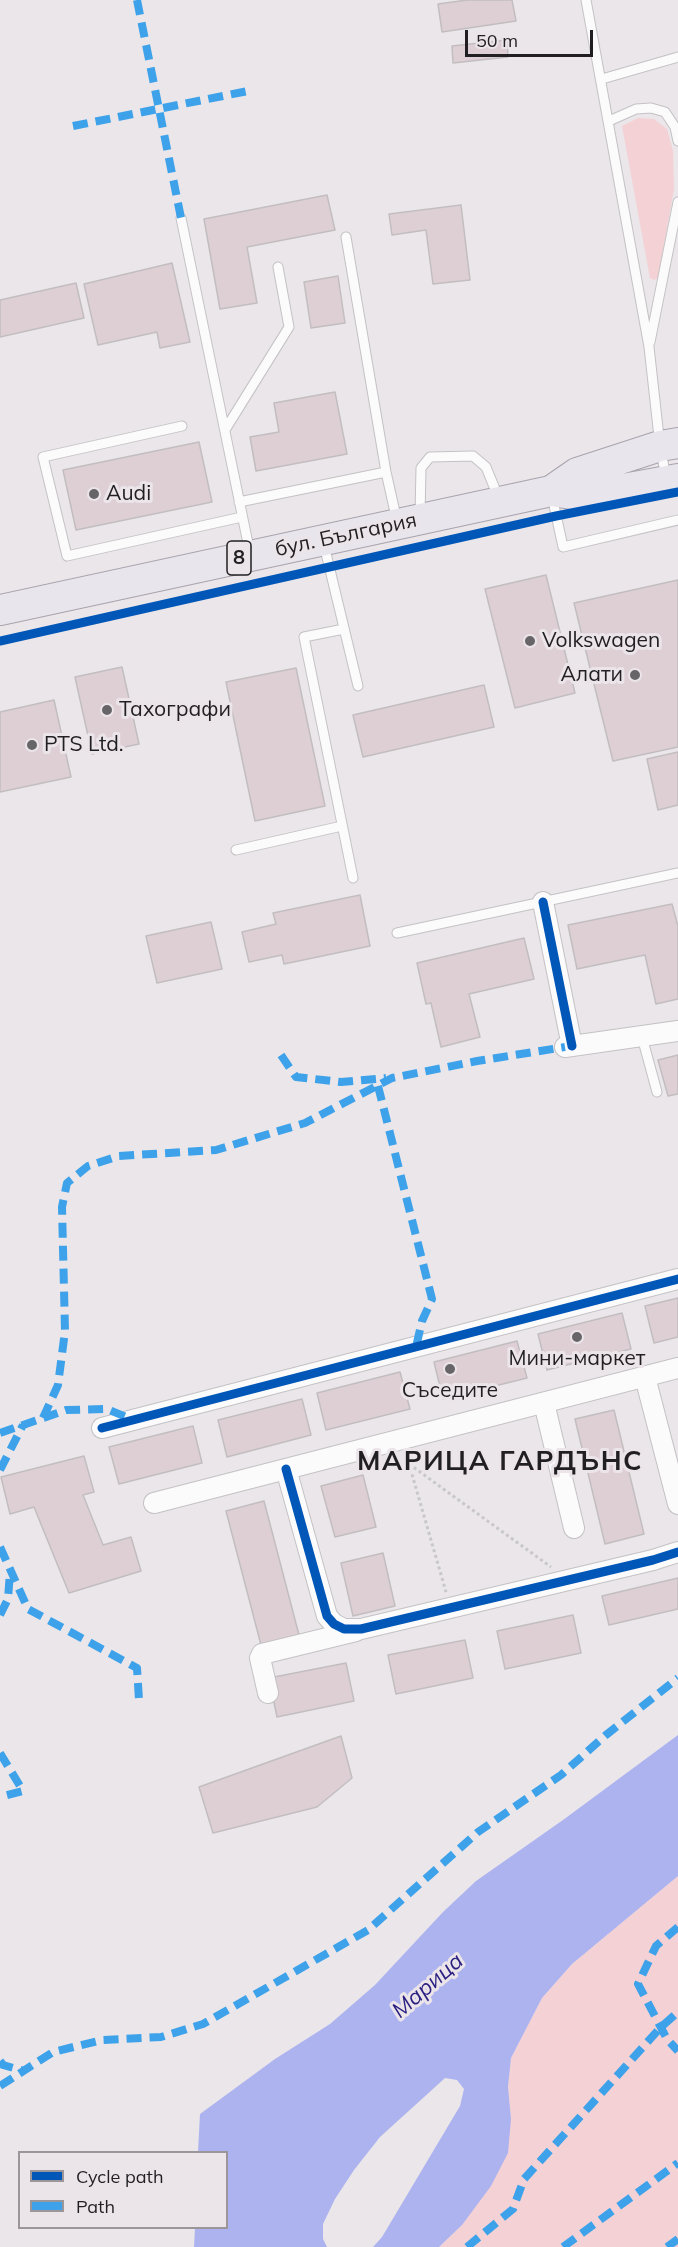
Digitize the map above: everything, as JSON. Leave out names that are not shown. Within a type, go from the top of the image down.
[{"type":"main road","name":"бул. България","points":[[0,610],[551,490],[577,473],[669,445]]},
{"type":"main road","name":"бул. България","points":[[551,490],[585,496],[672,480]]},
{"type":"street","points":[[543,902],[569,1046],[678,1031]]},
{"type":"street","points":[[102,1428],[678,1279]]},
{"type":"street","points":[[154,1503],[678,1368]]},
{"type":"street","points":[[645,1377],[678,1504]]},
{"type":"street","points":[[544,1402],[574,1528]]},
{"type":"street","points":[[286,1469],[327,1616],[334,1624],[344,1629],[361,1629]]},
{"type":"street","points":[[268,1693],[262,1654],[653,1560],[678,1552]]},
{"type":"lane","points":[[586,0],[669,445],[672,480]]},
{"type":"lane","points":[[602,79],[678,57]]},
{"type":"lane","points":[[609,122],[636,109],[651,108],[665,112],[675,128],[678,141]]},
{"type":"lane","points":[[649,347],[678,202]]},
{"type":"lane","points":[[182,218],[250,556]]},
{"type":"lane","points":[[346,237],[386,472],[409,521]]},
{"type":"lane","points":[[225,430],[289,327],[278,267]]},
{"type":"lane","points":[[182,426],[43,458],[68,556],[242,517]]},
{"type":"lane","points":[[409,521],[421,468],[430,458],[473,456],[486,467],[500,502]]},
{"type":"lane","points":[[239,502],[386,472]]},
{"type":"lane","points":[[551,490],[563,547],[678,520]]},
{"type":"lane","points":[[323,540],[358,686]]},
{"type":"lane","points":[[344,629],[304,637],[353,878]]},
{"type":"lane","points":[[236,850],[342,826]]},
{"type":"lane","points":[[397,933],[678,873]]},
{"type":"lane","points":[[642,1037],[657,1092]]},
{"type":"path","points":[[402,1439],[450,1608]]},
{"type":"path","points":[[409,1464],[569,1579]]},
{"type":"shaded area","points":[[638,118],[654,119],[667,129],[673,151],[674,189],[658,278],[654,280],[650,278],[622,126]]},
{"type":"shaded area","points":[[678,1876],[678,2247],[439,2247],[462,2225],[511,2119],[508,2087],[511,2058],[542,1998],[572,1964]]},
{"type":"water","name":"Марица","points":[[678,1735],[678,1876],[572,1964],[542,1998],[511,2058],[508,2087],[511,2119],[508,2153],[491,2186],[462,2225],[439,2247],[373,2247],[382,2237],[460,2106],[464,2089],[457,2080],[445,2078],[380,2137],[354,2170],[335,2199],[323,2224],[323,2239],[327,2247],[194,2247],[195,2229],[228,2229],[228,2151],[198,2151],[200,2114],[275,2059],[330,2024],[375,1985],[443,1912],[476,1881]]},
{"type":"building","points":[[467,0],[512,0],[516,21],[442,32],[438,4]]},
{"type":"building","points":[[507,40],[508,57],[453,63],[452,46]]},
{"type":"building","points":[[327,195],[335,230],[247,247],[257,303],[220,309],[204,219]]},
{"type":"building","points":[[461,205],[470,280],[433,284],[426,230],[392,235],[389,214]]},
{"type":"building","points":[[172,263],[190,342],[160,348],[157,332],[98,345],[84,284]]},
{"type":"building","points":[[338,276],[345,323],[311,328],[304,282]]},
{"type":"building","points":[[76,283],[84,318],[0,337],[0,300]]},
{"type":"building","points":[[335,392],[347,454],[256,471],[250,437],[279,432],[274,403]]},
{"type":"building","points":[[199,442],[212,502],[76,530],[63,470]]},
{"type":"building","name":"Volkswagen","points":[[546,575],[575,693],[515,708],[485,589]]},
{"type":"building","name":"Алати","points":[[678,580],[678,747],[613,761],[574,603]]},
{"type":"building","name":"Тахографи","points":[[122,667],[139,744],[92,754],[75,677]]},
{"type":"building","points":[[296,668],[325,806],[255,821],[226,682]]},
{"type":"building","points":[[484,685],[494,727],[363,757],[353,715]]},
{"type":"building","name":"PTS Ltd.","points":[[54,700],[71,777],[0,792],[0,712]]},
{"type":"building","points":[[678,752],[678,805],[658,810],[647,759]]},
{"type":"building","points":[[360,895],[370,946],[284,964],[282,955],[249,962],[242,932],[276,924],[273,913]]},
{"type":"building","points":[[672,904],[678,926],[678,999],[656,1004],[645,955],[577,969],[568,925]]},
{"type":"building","points":[[211,922],[222,969],[157,983],[146,936]]},
{"type":"building","points":[[524,938],[534,979],[469,994],[480,1037],[441,1047],[431,1003],[426,1004],[417,963]]},
{"type":"building","points":[[678,1055],[678,1094],[668,1096],[658,1060]]},
{"type":"building","points":[[678,1298],[678,1337],[654,1343],[645,1306]]},
{"type":"building","points":[[622,1313],[631,1349],[547,1370],[538,1334]]},
{"type":"building","points":[[517,1341],[527,1378],[443,1399],[434,1362]]},
{"type":"building","points":[[400,1372],[410,1409],[326,1430],[317,1393]]},
{"type":"building","points":[[302,1399],[311,1435],[227,1457],[218,1420]]},
{"type":"building","points":[[614,1410],[644,1534],[605,1544],[575,1419]]},
{"type":"building","points":[[193,1426],[202,1463],[119,1484],[109,1447]]},
{"type":"building","points":[[84,1456],[94,1492],[83,1495],[103,1545],[131,1537],[141,1571],[69,1593],[34,1507],[10,1514],[1,1477]]},
{"type":"building","points":[[363,1475],[376,1527],[335,1537],[321,1486]]},
{"type":"building","points":[[264,1501],[299,1635],[261,1645],[226,1511]]},
{"type":"building","points":[[383,1553],[395,1606],[353,1616],[341,1563]]},
{"type":"building","points":[[678,1578],[678,1609],[609,1625],[602,1596]]},
{"type":"building","points":[[573,1615],[581,1653],[505,1669],[497,1631]]},
{"type":"building","points":[[465,1640],[473,1678],[396,1694],[388,1655]]},
{"type":"building","points":[[346,1663],[354,1701],[277,1717],[269,1678]]},
{"type":"building","points":[[341,1736],[352,1778],[317,1807],[213,1833],[199,1787]]},
{"type":"marked path","points":[[137,0],[181,218]]},
{"type":"marked path","points":[[73,126],[248,91]]},
{"type":"marked path","points":[[43,1418],[58,1385],[65,1331],[62,1207],[67,1183],[88,1166],[119,1156],[216,1150],[305,1123],[392,1078],[565,1047]]},
{"type":"marked path","points":[[281,1055],[296,1077],[341,1082],[386,1078]]},
{"type":"marked path","points":[[378,1086],[432,1299],[422,1321],[416,1347]]},
{"type":"marked path","points":[[0,1433],[66,1410],[107,1409],[131,1419]]},
{"type":"marked path","points":[[0,1470],[23,1425]]},
{"type":"marked path","points":[[0,1547],[28,1609],[137,1668],[139,1700]]},
{"type":"marked path","points":[[0,1615],[8,1599],[10,1572]]},
{"type":"marked path","points":[[0,2086],[53,2052],[102,2040],[161,2037],[203,2024],[368,1930],[478,1832],[561,1775],[606,1735],[678,1678]]},
{"type":"marked path","points":[[0,1753],[23,1791],[0,1797]]},
{"type":"marked path","points":[[678,1927],[656,1946],[638,1984],[667,2039],[678,2051]]},
{"type":"marked path","points":[[467,2247],[513,2209],[524,2179],[661,2027],[678,2012]]},
{"type":"marked path","points":[[0,2061],[3,2065],[24,2071]]},
{"type":"marked path","points":[[563,2247],[678,2163]]},
{"type":"marked path","points":[[667,2247],[678,2239]]},
{"type":"cycle path","points":[[0,641],[556,516],[678,492]]},
{"type":"cycle path","points":[[543,902],[572,1046]]},
{"type":"cycle path","points":[[102,1428],[678,1279]]},
{"type":"cycle path","points":[[286,1469],[327,1616],[334,1624],[344,1629],[361,1629],[653,1560],[678,1552]]},
{"type":"place","name":"Audi","points":[[94,494]]},
{"type":"place","name":"Volkswagen","points":[[530,641]]},
{"type":"place","name":"Алати","points":[[635,675]]},
{"type":"place","name":"Тахографи","points":[[107,710]]},
{"type":"place","name":"PTS Ltd.","points":[[32,745]]},
{"type":"place","name":"Мини-маркет","points":[[577,1337]]},
{"type":"place","name":"Съседите","points":[[450,1369]]},
{"type":"district","name":"МАРИЦА ГАРДЪНС","points":[[500,1462]]}]
